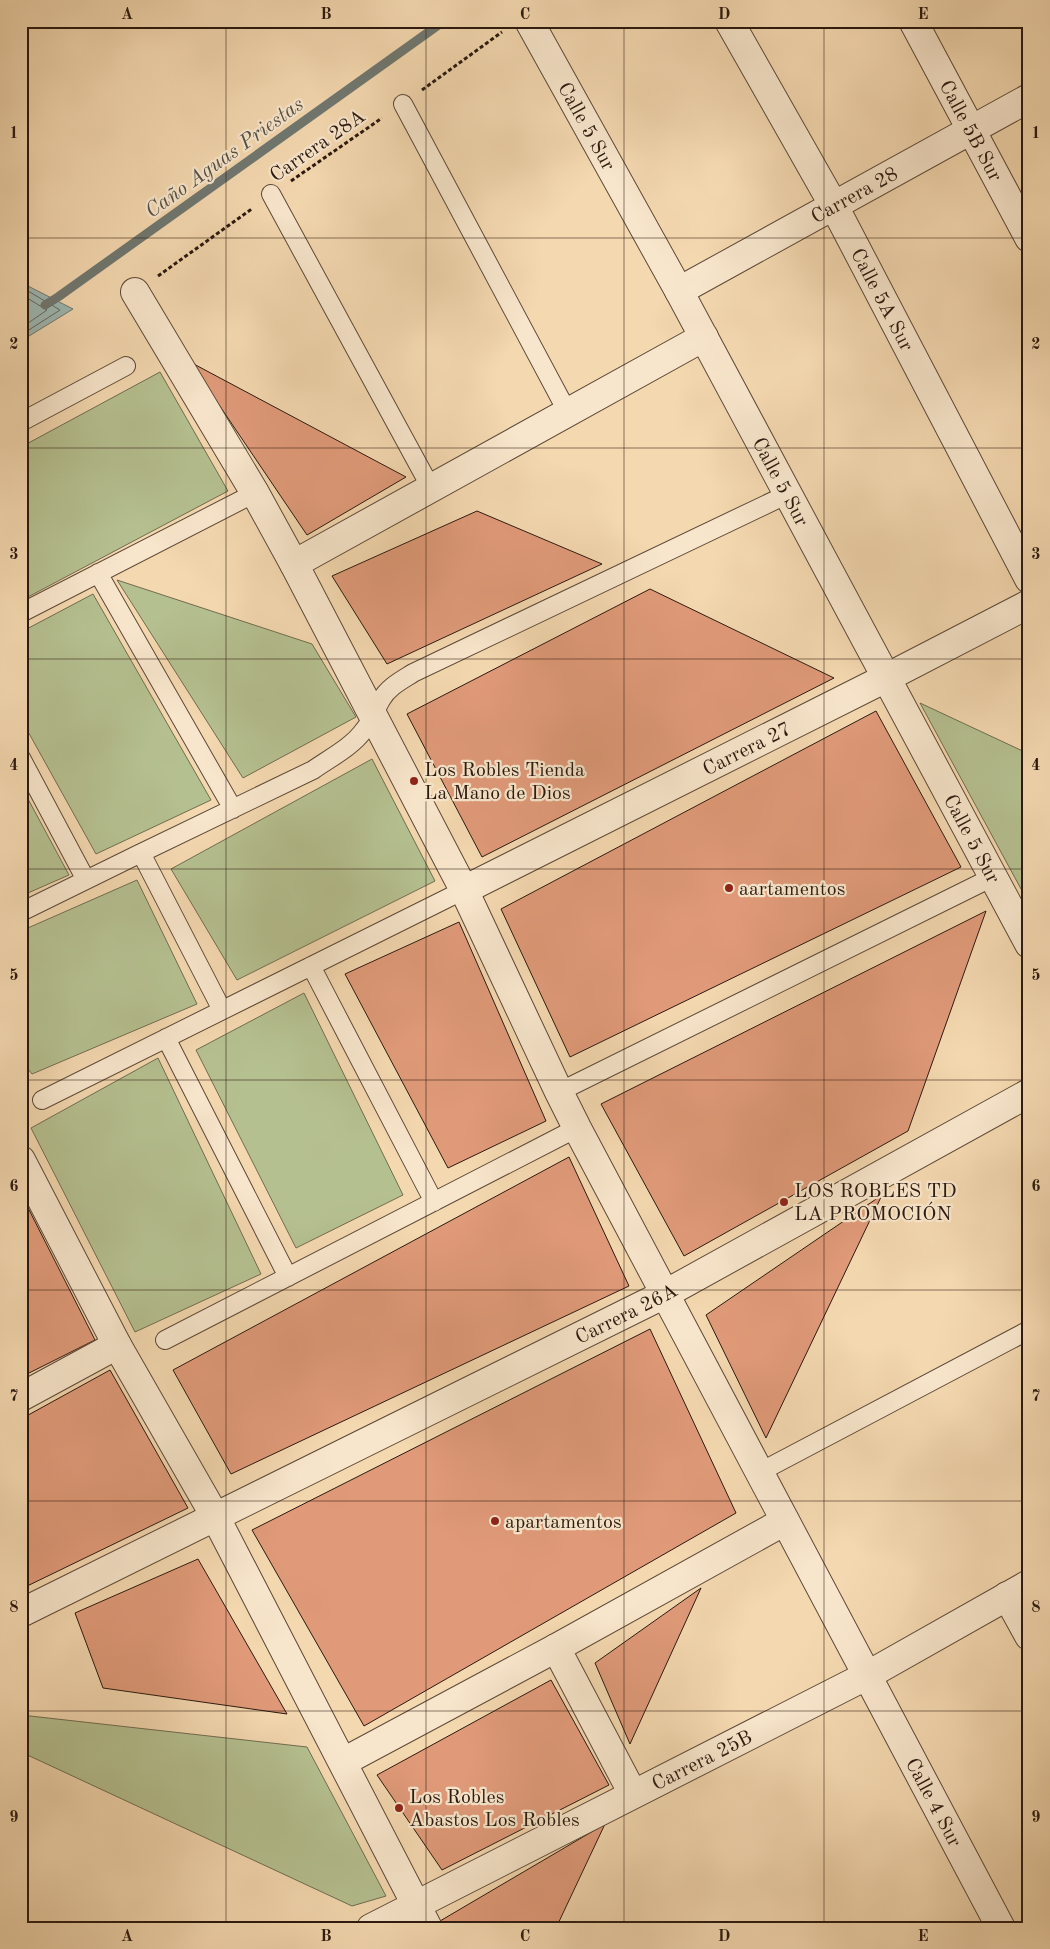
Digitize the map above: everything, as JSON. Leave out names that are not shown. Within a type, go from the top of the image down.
[{"type":"street","name":"Calle 5A Sur","points":[[729,21],[834,206],[1029,579]]},
{"type":"street","name":"Calle 5B Sur","points":[[913,21],[1029,238]]},
{"type":"street","name":"Calle 5 Sur","points":[[519,24],[679,291],[1029,944]]},
{"type":"street","name":"Carrera 28","points":[[679,291],[1029,98]]},
{"type":"street","name":"Calle 4 Sur","points":[[135,292],[255,493],[294,564],[464,890],[558,1092],[1001,1928]]},
{"type":"street","points":[[294,564],[704,337]]},
{"type":"street","name":"Carrera 27","points":[[464,890],[1029,604]]},
{"type":"street","name":"Carrera 26A","points":[[21,1613],[665,1294],[1029,1093]]},
{"type":"street","points":[[21,1160],[117,1345],[216,1518],[423,1917]]},
{"type":"street","points":[[21,1397],[117,1345]]},
{"type":"street","points":[[343,1762],[556,1648],[785,1521]]},
{"type":"street","points":[[1018,1590],[1029,1636]]},
{"type":"street","name":"Carrera 25B","points":[[371,1928],[423,1917],[633,1794],[868,1675],[1018,1590]]},
{"type":"street","points":[[556,1648],[633,1794]]},
{"type":"lane","points":[[403,104],[568,412]]},
{"type":"lane","points":[[272,194],[431,488]]},
{"type":"lane","points":[[21,422],[126,366]]},
{"type":"lane","points":[[21,613],[255,493]]},
{"type":"lane","points":[[21,912],[313,770],[364,731],[374,716],[381,698],[394,685],[413,673],[788,494]]},
{"type":"lane","points":[[98,573],[232,809]]},
{"type":"lane","points":[[21,758],[86,880]]},
{"type":"lane","points":[[141,853],[222,1010]]},
{"type":"lane","points":[[558,1092],[993,877]]},
{"type":"lane","points":[[42,1100],[464,890]]},
{"type":"lane","points":[[310,966],[434,1202]]},
{"type":"lane","points":[[166,1038],[288,1277]]},
{"type":"lane","points":[[165,1340],[577,1128]]},
{"type":"lane","points":[[760,1472],[1029,1330]]},
{"type":"path","name":"Carrera 28A","points":[[135,292],[272,194],[519,24]]},
{"type":"green space","points":[[160,372],[228,491],[26,598],[21,588],[21,447]]},
{"type":"green space","points":[[117,580],[312,644],[356,717],[243,778]]},
{"type":"green space","points":[[93,594],[211,800],[96,854],[21,719],[21,632]]},
{"type":"green space","points":[[920,703],[1029,754],[1029,897],[1027,900]]},
{"type":"green space","points":[[372,759],[435,881],[237,980],[171,869]]},
{"type":"green space","points":[[21,786],[69,875],[21,896]]},
{"type":"green space","points":[[137,880],[197,1004],[32,1074],[21,1060],[21,931]]},
{"type":"green space","points":[[304,993],[403,1195],[296,1248],[196,1050]]},
{"type":"green space","points":[[158,1058],[261,1274],[135,1332],[31,1128]]},
{"type":"green space","points":[[21,1715],[307,1747],[386,1896],[352,1906],[21,1752]]},
{"type":"water","points":[[26,285],[73,309],[21,341],[21,288]]},
{"type":"building","points":[[190,362],[406,477],[307,535]]},
{"type":"building","points":[[477,511],[602,564],[387,664],[332,576]]},
{"type":"building","points":[[650,589],[834,678],[482,857],[407,714]]},
{"type":"building","name":"aartamentos","points":[[876,711],[961,867],[570,1057],[501,909]]},
{"type":"building","points":[[986,911],[908,1131],[684,1256],[601,1104]]},
{"type":"building","points":[[459,922],[546,1121],[448,1168],[345,974]]},
{"type":"building","points":[[569,1157],[629,1286],[231,1474],[173,1370]]},
{"type":"building","points":[[21,1194],[95,1340],[21,1377]]},
{"type":"building","points":[[882,1195],[766,1438],[706,1315]]},
{"type":"building","name":"apartamentos","points":[[650,1329],[736,1513],[364,1726],[252,1530]]},
{"type":"building","points":[[110,1370],[188,1508],[21,1589],[21,1419]]},
{"type":"building","points":[[198,1559],[287,1714],[103,1688],[75,1613]]},
{"type":"building","points":[[701,1588],[630,1744],[595,1663]]},
{"type":"building","points":[[551,1680],[609,1785],[442,1870],[377,1775]]},
{"type":"building","points":[[605,1824],[556,1928],[446,1928],[440,1921]]},
{"type":"waterway","name":"Caño Aguas Priestas","points":[[45,305],[444,21]]},
{"type":"place","name":"Los Robles Tienda La Mano de Dios","points":[[414,781]]},
{"type":"place","name":"aartamentos","points":[[729,888]]},
{"type":"place","name":"LOS ROBLES TD LA PROMOCIÓN","points":[[784,1202]]},
{"type":"place","name":"apartamentos","points":[[495,1521]]},
{"type":"place","name":"Los Robles Abastos Los Robles","points":[[399,1808]]}]
